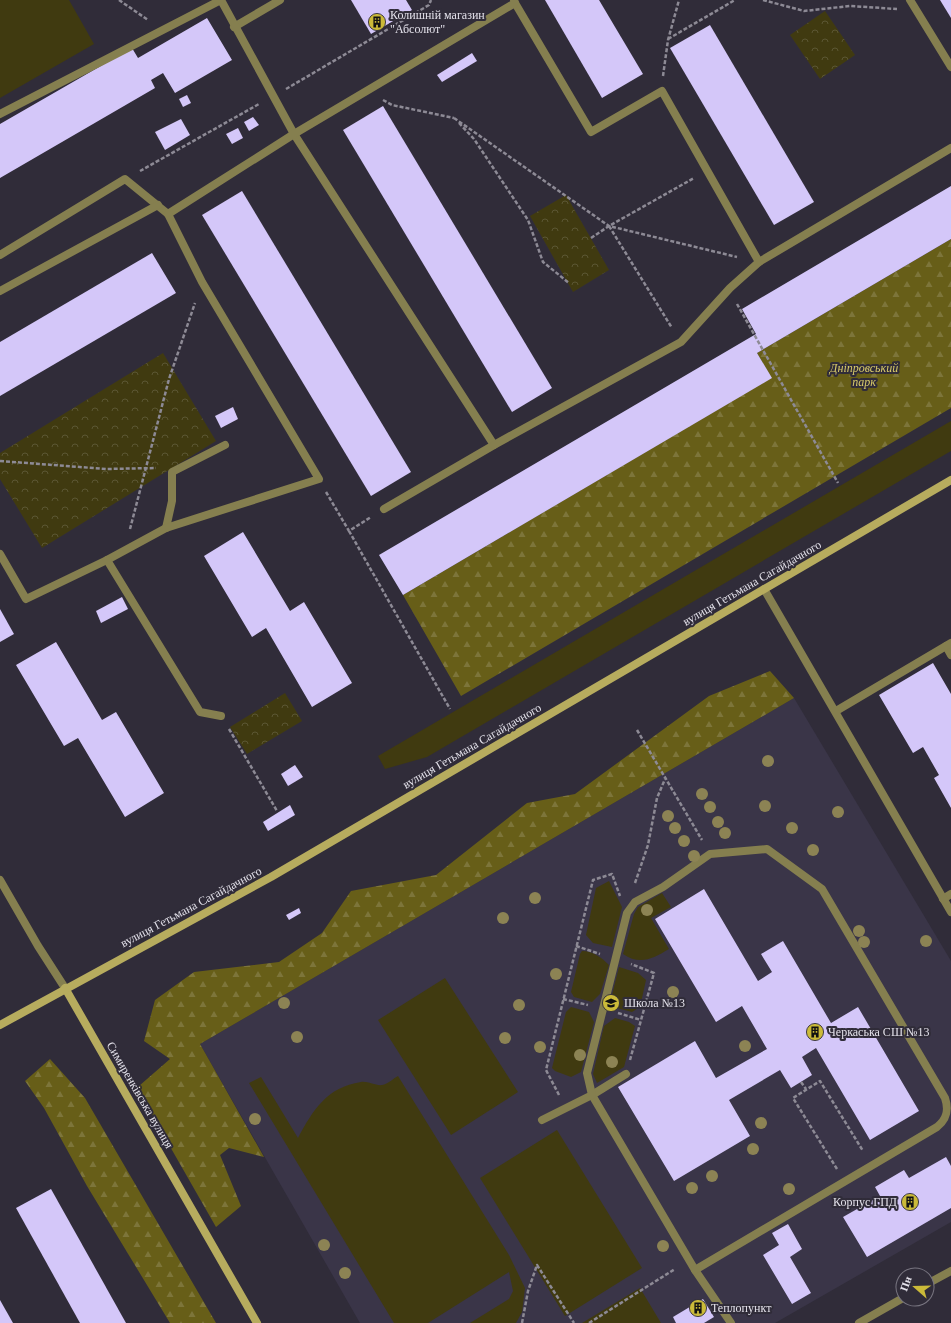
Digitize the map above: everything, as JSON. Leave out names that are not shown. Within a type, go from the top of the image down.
[{"type":"main road","name":"вулиця Гетьмана Сагайдачного","points":[[0,1025],[65,988],[271,877],[951,480]]},
{"type":"main road","name":"Симиренківська вулиця","points":[[65,988],[257,1323]]},
{"type":"street","points":[[0,114],[220,0],[294,134],[494,445]]},
{"type":"street","points":[[234,27],[280,0]]},
{"type":"street","points":[[910,0],[951,67]]},
{"type":"street","points":[[168,214],[294,134],[515,2],[591,132],[662,91],[759,262]]},
{"type":"street","points":[[384,510],[494,445],[681,342],[730,288],[759,262],[951,148]]},
{"type":"street","points":[[0,255],[125,179],[168,214],[202,282],[319,479],[166,528],[107,560],[26,599],[0,554]]},
{"type":"street","points":[[0,291],[158,205]]},
{"type":"street","points":[[166,528],[172,502],[172,472],[225,445]]},
{"type":"street","points":[[107,560],[200,712],[221,716]]},
{"type":"street","points":[[764,589],[951,912]]},
{"type":"street","points":[[836,712],[948,644],[951,655]]},
{"type":"street","points":[[695,1270],[942,1123],[948,1111],[945,1098],[822,889],[767,849],[710,854],[663,887],[635,902],[627,913],[586,1073],[592,1095],[695,1270],[731,1323]]},
{"type":"street","name":"Симиренківська вулиця","points":[[0,880],[38,946],[65,988]]},
{"type":"street","points":[[943,899],[951,894]]},
{"type":"street","points":[[542,1120],[592,1095],[626,1074]]},
{"type":"street","points":[[935,1280],[951,1271]]},
{"type":"street","points":[[858,1323],[895,1302]]},
{"type":"path","points":[[119,0],[163,30]]},
{"type":"path","points":[[662,91],[668,40],[679,0]]},
{"type":"path","points":[[668,40],[736,0]]},
{"type":"path","points":[[763,0],[804,11],[850,6],[916,10]]},
{"type":"path","points":[[366,92],[392,105],[454,118],[609,226],[759,262]]},
{"type":"path","points":[[454,118],[474,139],[528,220],[543,262],[569,283]]},
{"type":"path","points":[[591,238],[609,226],[707,170]]},
{"type":"path","points":[[609,226],[681,342]]},
{"type":"path","points":[[129,535],[169,379],[202,282]]},
{"type":"path","points":[[730,288],[740,311],[838,482]]},
{"type":"path","points":[[0,461],[83,468],[159,468],[172,472]]},
{"type":"path","points":[[319,479],[450,709]]},
{"type":"path","points":[[349,531],[384,510]]},
{"type":"path","points":[[221,716],[277,811]]},
{"type":"path","points":[[637,730],[710,854]]},
{"type":"path","points":[[634,886],[648,845],[657,798],[665,779]]},
{"type":"path","points":[[567,1108],[546,1070],[592,880],[612,874],[627,913]]},
{"type":"path","points":[[576,946],[615,958],[654,973],[626,1074]]},
{"type":"path","points":[[563,999],[641,1020]]},
{"type":"path","points":[[845,1182],[793,1098],[806,1089],[820,1081],[872,1165]]},
{"type":"path","points":[[801,1082],[806,1089]]},
{"type":"path","points":[[588,1323],[689,1260]]},
{"type":"path","points":[[522,1323],[528,1292],[537,1265],[574,1323]]},
{"type":"shaded area","name":"Школа №13","points":[[794,698],[951,961],[951,1222],[775,1323],[360,1323],[200,1044]]},
{"type":"green space","points":[[0,0],[69,0],[94,44],[0,98]]},
{"type":"green space","points":[[825,11],[855,55],[820,79],[790,35]]},
{"type":"green space","points":[[566,195],[609,270],[573,292],[530,216]]},
{"type":"green space","name":"Дніпровський парк","points":[[951,239],[951,408],[461,696],[403,595],[771,378],[757,353]]},
{"type":"green space","points":[[163,353],[216,441],[42,548],[0,479],[0,453]]},
{"type":"green space","points":[[951,421],[951,451],[427,757],[385,769],[378,756]]},
{"type":"green space","points":[[770,671],[794,698],[200,1044],[264,1157],[229,1148],[220,1155],[241,1206],[216,1227],[140,1094],[139,1086],[170,1059],[144,1041],[155,1000],[194,972],[279,962],[322,933],[351,891],[436,875],[527,803],[575,794],[709,696]]},
{"type":"green space","points":[[285,693],[302,721],[247,754],[230,727]]},
{"type":"green space","points":[[609,881],[622,907],[612,947],[593,943],[586,935],[596,888]]},
{"type":"green space","points":[[662,893],[671,907],[651,918],[669,949],[652,958],[635,960],[629,958],[623,954],[634,914],[638,907]]},
{"type":"green space","points":[[582,951],[597,955],[609,965],[600,994],[592,1002],[574,997],[571,992]]},
{"type":"green space","points":[[619,967],[638,973],[646,980],[640,1007],[632,1012],[617,1008],[612,995]]},
{"type":"green space","points":[[445,978],[518,1092],[451,1135],[378,1020]]},
{"type":"green space","points":[[571,1007],[589,1012],[594,1022],[581,1072],[571,1077],[555,1071],[552,1068],[566,1012]]},
{"type":"green space","points":[[615,1018],[629,1022],[635,1026],[624,1067],[597,1083],[593,1074],[604,1026]]},
{"type":"green space","points":[[50,1059],[85,1098],[216,1323],[170,1323],[87,1186],[44,1108],[25,1081]]},
{"type":"green space","points":[[398,1076],[509,1255],[525,1288],[522,1312],[516,1323],[470,1323],[509,1299],[513,1291],[509,1272],[428,1323],[394,1323],[249,1083],[261,1077],[298,1138],[309,1118],[322,1101],[339,1089],[361,1082],[382,1085]]},
{"type":"green space","points":[[557,1130],[642,1268],[565,1316],[480,1178]]},
{"type":"green space","points":[[640,1288],[661,1323],[582,1323]]},
{"type":"building","name":"Колишній магазин \"Абсолют\"","points":[[351,0],[406,0],[412,10],[371,34]]},
{"type":"building","points":[[545,0],[599,0],[643,74],[602,98]]},
{"type":"building","points":[[940,0],[951,0],[951,18]]},
{"type":"building","points":[[207,18],[232,60],[175,93],[163,73],[151,80],[155,88],[0,178],[0,124],[132,48],[138,58]]},
{"type":"building","points":[[710,25],[814,202],[774,225],[670,48]]},
{"type":"building","points":[[472,53],[477,61],[442,82],[437,75]]},
{"type":"building","points":[[187,95],[191,103],[183,107],[179,99]]},
{"type":"building","points":[[383,106],[552,388],[512,412],[343,130]]},
{"type":"building","points":[[253,117],[259,125],[249,131],[244,122]]},
{"type":"building","points":[[181,119],[190,135],[165,150],[155,132]]},
{"type":"building","points":[[238,128],[243,138],[232,144],[226,134]]},
{"type":"building","points":[[951,186],[951,239],[757,353],[772,378],[403,595],[379,555],[756,334],[742,309]]},
{"type":"building","points":[[242,191],[411,472],[371,496],[202,215]]},
{"type":"building","points":[[152,253],[176,293],[0,396],[0,342]]},
{"type":"building","points":[[233,407],[238,419],[221,428],[215,416]]},
{"type":"building","points":[[243,532],[290,611],[304,602],[352,683],[312,707],[266,628],[252,637],[204,556]]},
{"type":"building","points":[[122,597],[128,609],[101,623],[96,611]]},
{"type":"building","points":[[0,609],[14,634],[0,642]]},
{"type":"building","points":[[56,642],[102,720],[116,712],[164,793],[125,817],[78,738],[64,746],[16,665]]},
{"type":"building","points":[[933,663],[951,694],[951,808],[934,778],[939,775],[923,747],[913,753],[879,695]]},
{"type":"building","points":[[295,765],[303,777],[288,786],[281,774]]},
{"type":"building","points":[[290,805],[295,815],[268,831],[263,822]]},
{"type":"building","name":"Черкаська СШ №13","points":[[704,889],[758,981],[772,972],[761,954],[783,941],[831,1023],[858,1007],[919,1111],[870,1140],[816,1048],[802,1057],[812,1075],[791,1088],[780,1070],[729,1100],[750,1136],[674,1181],[618,1087],[695,1041],[716,1078],[767,1049],[742,1006],[716,1022],[655,919]]},
{"type":"building","points":[[299,908],[301,913],[289,920],[286,915]]},
{"type":"building","name":"Корпус ГПД","points":[[946,1157],[951,1166],[951,1208],[867,1257],[843,1217],[880,1196],[875,1187],[904,1170],[909,1178]]},
{"type":"building","points":[[51,1189],[126,1323],[80,1323],[16,1208]]},
{"type":"building","points":[[788,1224],[802,1249],[790,1257],[811,1293],[792,1304],[763,1255],[779,1245],[772,1233]]},
{"type":"building","name":"Теплопункт","points":[[703,1299],[714,1317],[704,1323],[676,1323],[673,1317]]},
{"type":"building","points":[[0,1300],[13,1323],[0,1323]]},
{"type":"place","name":"Колишній магазин \"Абсолют\"","points":[[377,22]]},
{"type":"place","name":"Школа №13","points":[[611,1003]]},
{"type":"place","name":"Черкаська СШ №13","points":[[815,1032]]},
{"type":"place","name":"Корпус ГПД","points":[[910,1202]]},
{"type":"place","name":"Теплопункт","points":[[698,1308]]}]
